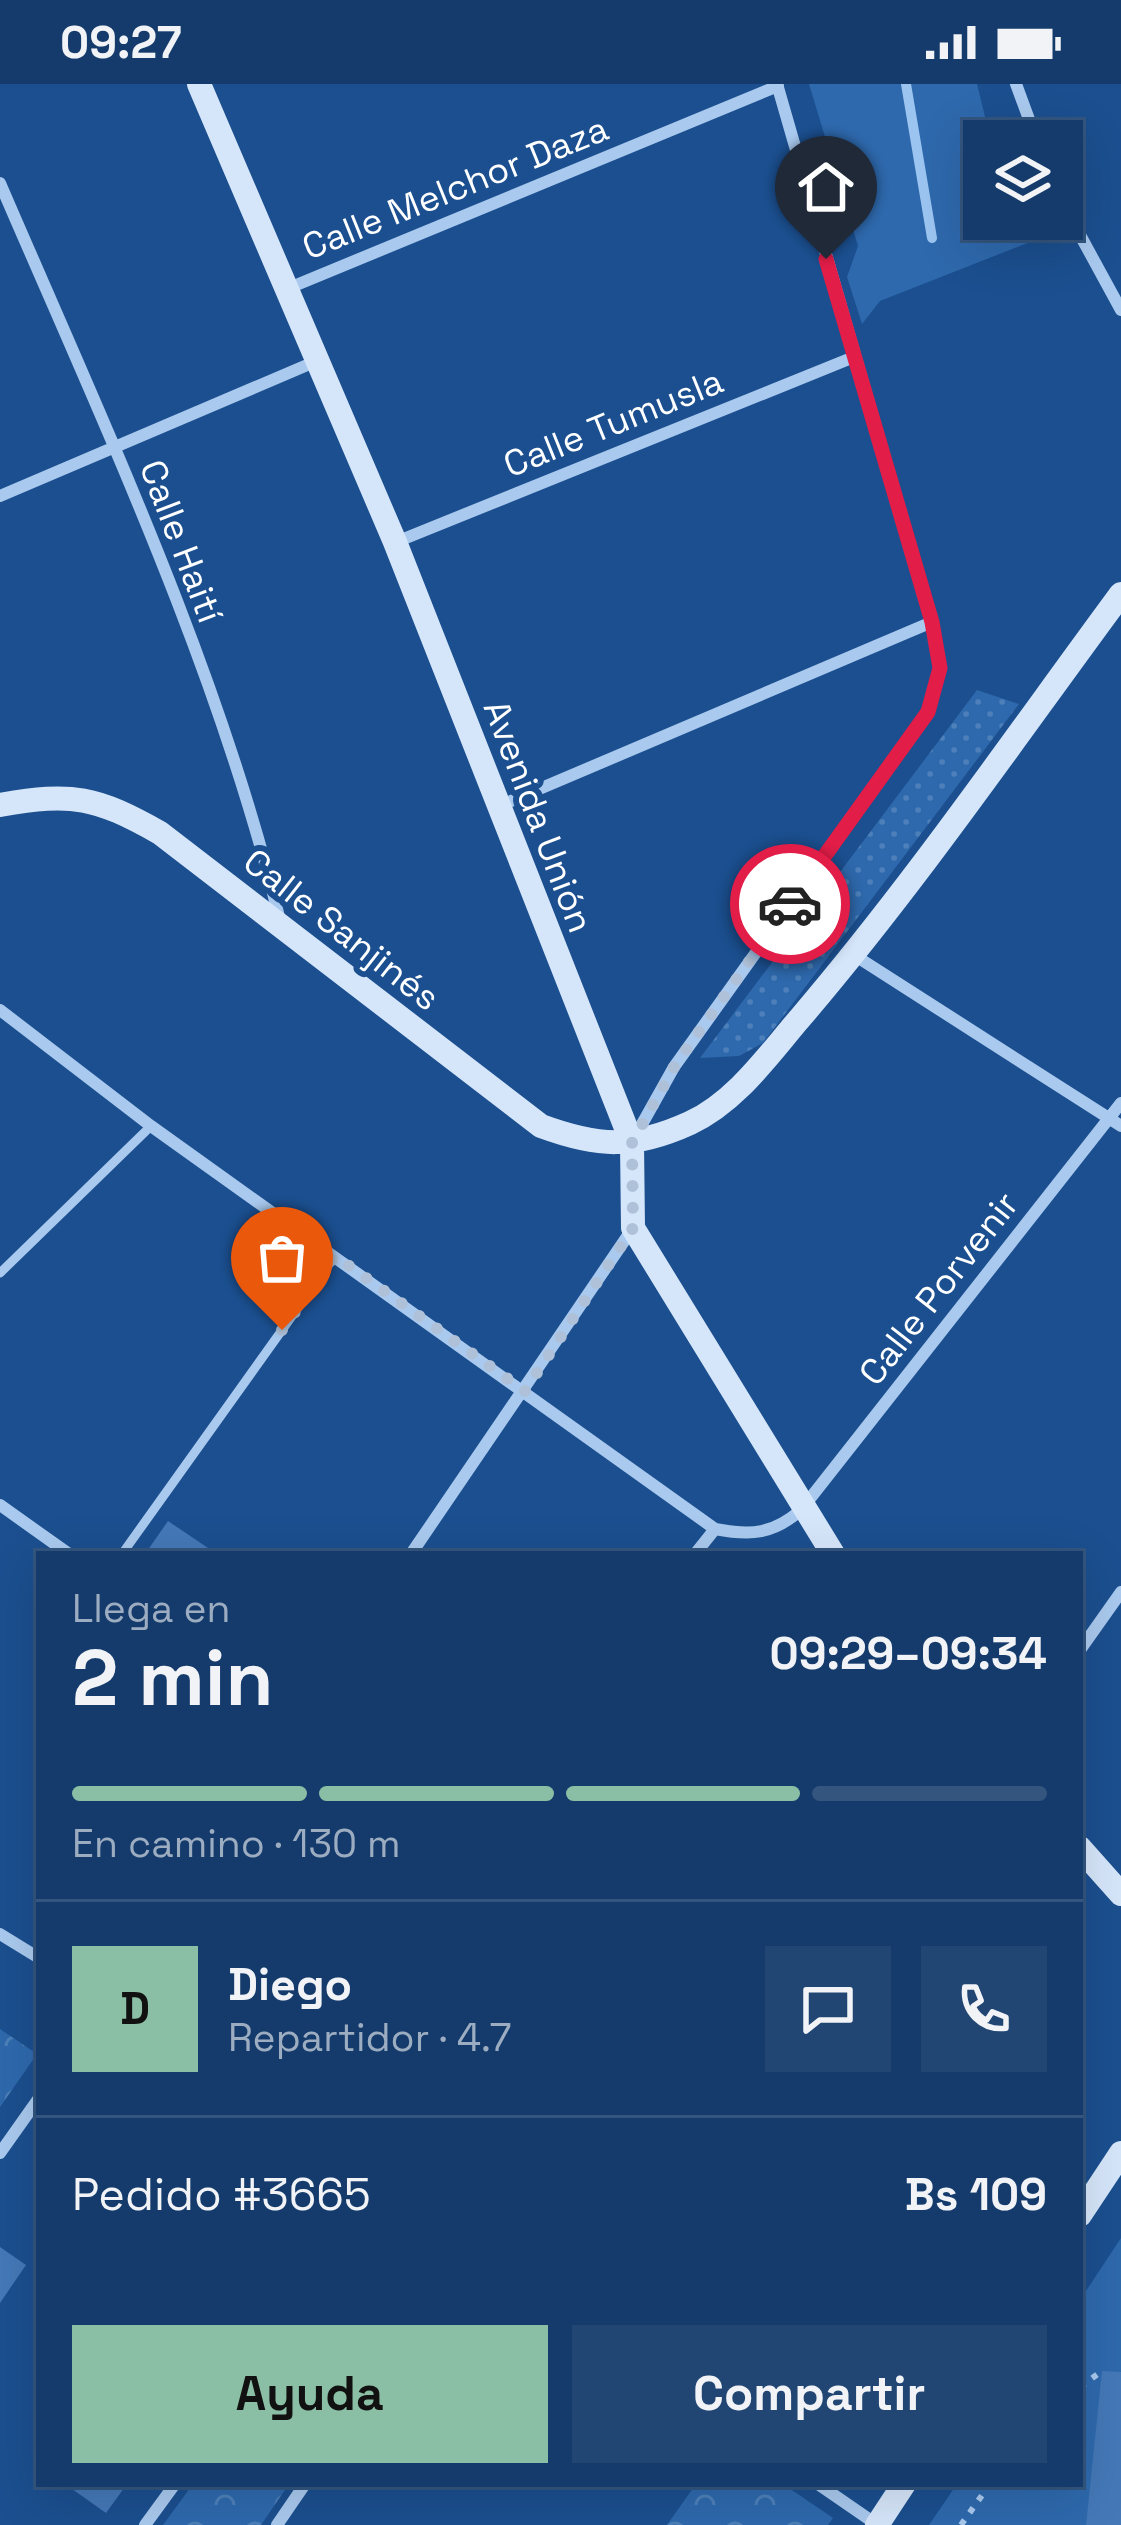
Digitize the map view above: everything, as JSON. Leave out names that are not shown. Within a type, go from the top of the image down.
[{"type":"street","name":"Avenida Unión","points":[[199,84],[395,542],[496,808],[632,1143],[633,1228]]},
{"type":"street","points":[[1016,84],[1029,120]]},
{"type":"street","name":"Calle Melchor Daza","points":[[289,288],[777,85]]},
{"type":"street","points":[[632,1143],[674,1067],[928,712],[940,668],[932,622],[777,85]]},
{"type":"street","name":"Calle Haití","points":[[0,183],[114,448],[255,816],[282,928]]},
{"type":"street","points":[[1083,240],[1121,310]]},
{"type":"street","name":"Calle Tumusla","points":[[395,542],[854,357]]},
{"type":"street","points":[[0,496],[319,360]]},
{"type":"street","points":[[632,1143],[693,1122],[744,1084],[854,955],[1121,594]]},
{"type":"street","points":[[496,808],[932,622]]},
{"type":"street","name":"Calle Sanjinés","points":[[0,805],[53,796],[109,804],[160,833],[541,1126],[590,1144],[632,1143]]},
{"type":"street","points":[[854,955],[1116,1123]]},
{"type":"street","points":[[0,1010],[151,1126],[715,1529],[745,1534],[778,1530],[801,1510]]},
{"type":"street","name":"Calle Porvenir","points":[[801,1510],[1116,1123],[1121,1103]]},
{"type":"street","points":[[413,1551],[633,1228],[801,1510],[831,1551]]},
{"type":"street","points":[[0,1505],[66,1551]]},
{"type":"street","points":[[697,1551],[715,1529]]},
{"type":"street","points":[[1083,1646],[1121,1592]]},
{"type":"street","points":[[1083,1851],[1121,1894]]},
{"type":"street","points":[[2,1940],[36,1957]]},
{"type":"street","points":[[0,2153],[36,2102]]},
{"type":"street","points":[[1083,2210],[1121,2153]]},
{"type":"street","points":[[145,2525],[173,2487]]},
{"type":"street","points":[[278,2525],[303,2487]]},
{"type":"street","points":[[822,2487],[877,2525],[902,2487]]},
{"type":"lane","points":[[0,1273],[151,1126]]},
{"type":"lane","points":[[124,1551],[335,1256]]},
{"type":"path","points":[[1083,2385],[1102,2371]]},
{"type":"path","points":[[961,2525],[987,2487]]},
{"type":"green space","points":[[809,84],[977,84],[986,120],[963,120],[963,240],[1035,240],[880,301],[862,324],[847,277],[858,246]]},
{"type":"green space","points":[[977,690],[1019,704],[763,1043],[739,1056],[700,1058]]},
{"type":"green space","points":[[0,2029],[36,2055],[0,2107]]},
{"type":"green space","points":[[1121,2238],[1121,2525],[929,2525],[955,2487],[1083,2487],[1083,2295]]},
{"type":"green space","points":[[191,2487],[287,2487],[261,2525],[163,2525]]},
{"type":"green space","points":[[694,2487],[787,2487],[833,2518],[828,2525],[667,2525]]},
{"type":"building","points":[[168,1521],[213,1551],[147,1551]]},
{"type":"building","points":[[0,2247],[26,2265],[0,2303]]},
{"type":"building","points":[[1102,2371],[1121,2372],[1121,2525],[1086,2525]]},
{"type":"building","points":[[69,2487],[125,2487],[106,2513]]},
{"type":"waterway","points":[[906,84],[932,238]]},
{"type":"way so far","points":[[282,1330],[335,1256],[525,1391],[633,1228],[632,1143],[674,1067],[790,904]]},
{"type":"route","points":[[790,904],[928,712],[940,668],[932,622],[826,259]]}]
